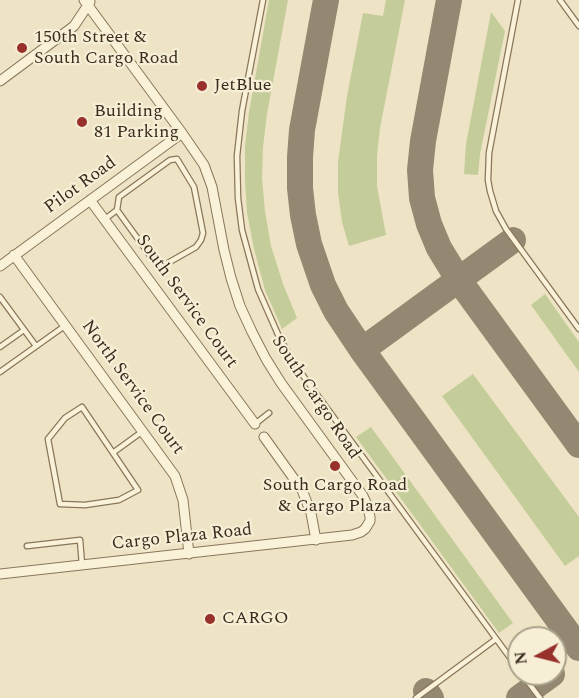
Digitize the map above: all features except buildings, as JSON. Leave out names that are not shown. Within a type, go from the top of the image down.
[{"type":"street","points":[[0,81],[74,26],[88,2]]},
{"type":"street","name":"South Cargo Road","points":[[88,2],[208,172],[227,264],[240,306],[277,378],[366,502],[370,521],[365,529]]},
{"type":"street","name":"Pilot Road","points":[[0,266],[182,133]]},
{"type":"street","name":"South Service Court","points":[[90,200],[255,424]]},
{"type":"street","name":"North Service Court","points":[[14,255],[171,470],[183,500],[189,554]]},
{"type":"street","points":[[264,437],[302,490],[311,513],[316,540]]},
{"type":"street","name":"Cargo Plaza Road","points":[[0,574],[316,540],[352,535],[365,529]]},
{"type":"lane","points":[[263,0],[242,111],[237,156],[238,198],[242,230],[258,289],[280,339],[297,366],[507,654]]},
{"type":"lane","points":[[518,0],[489,153],[490,191],[496,211],[506,229],[579,330]]},
{"type":"lane","points":[[560,0],[579,26]]},
{"type":"lane","points":[[105,219],[117,210],[119,197],[170,160],[177,159],[195,187],[203,233],[201,240],[196,247],[159,268],[117,210]]},
{"type":"lane","points":[[0,297],[36,346]]},
{"type":"lane","points":[[0,311],[7,306]]},
{"type":"lane","points":[[0,372],[66,325]]},
{"type":"lane","points":[[0,347],[24,330]]},
{"type":"lane","points":[[82,407],[114,452],[138,490],[119,500],[85,505],[60,504],[48,439],[65,418],[82,407]]},
{"type":"lane","points":[[255,424],[269,413]]},
{"type":"lane","points":[[114,452],[143,431]]},
{"type":"lane","points":[[27,546],[80,540],[82,565]]},
{"type":"lane","points":[[416,698],[496,639]]},
{"type":"green space","points":[[269,0],[288,0],[267,114],[262,178],[271,246],[297,318],[282,329],[265,290],[254,249],[247,213],[245,180],[245,146],[249,112]]},
{"type":"green space","points":[[386,0],[405,0],[380,128],[377,156],[377,186],[386,235],[349,246],[342,222],[338,193],[338,162],[347,96],[363,13],[383,16]]},
{"type":"green space","points":[[491,12],[505,31],[480,154],[478,175],[464,174],[466,144]]},
{"type":"green space","points":[[545,294],[579,342],[579,372],[531,305]]},
{"type":"green space","points":[[473,374],[579,517],[579,556],[565,566],[442,396]]},
{"type":"green space","points":[[371,427],[513,623],[499,633],[356,437]]},
{"type":"taxiway","points":[[326,0],[302,130],[300,157],[303,215],[309,244],[323,285],[336,311],[362,350],[579,648]]},
{"type":"taxiway","points":[[449,0],[423,141],[420,170],[422,198],[429,224],[439,248],[458,279],[579,445]]},
{"type":"taxiway","points":[[362,350],[513,240]]},
{"type":"taxiway","points":[[519,698],[536,686]]},
{"type":"taxiway","points":[[426,691],[431,698]]},
{"type":"place","name":"150th Street & South Cargo Road","points":[[22,48]]},
{"type":"place","name":"JetBlue","points":[[202,86]]},
{"type":"place","name":"Building 81 Parking","points":[[82,122]]},
{"type":"place","name":"South Cargo Road & Cargo Plaza","points":[[335,466]]},
{"type":"place","name":"CARGO","points":[[210,619]]}]
